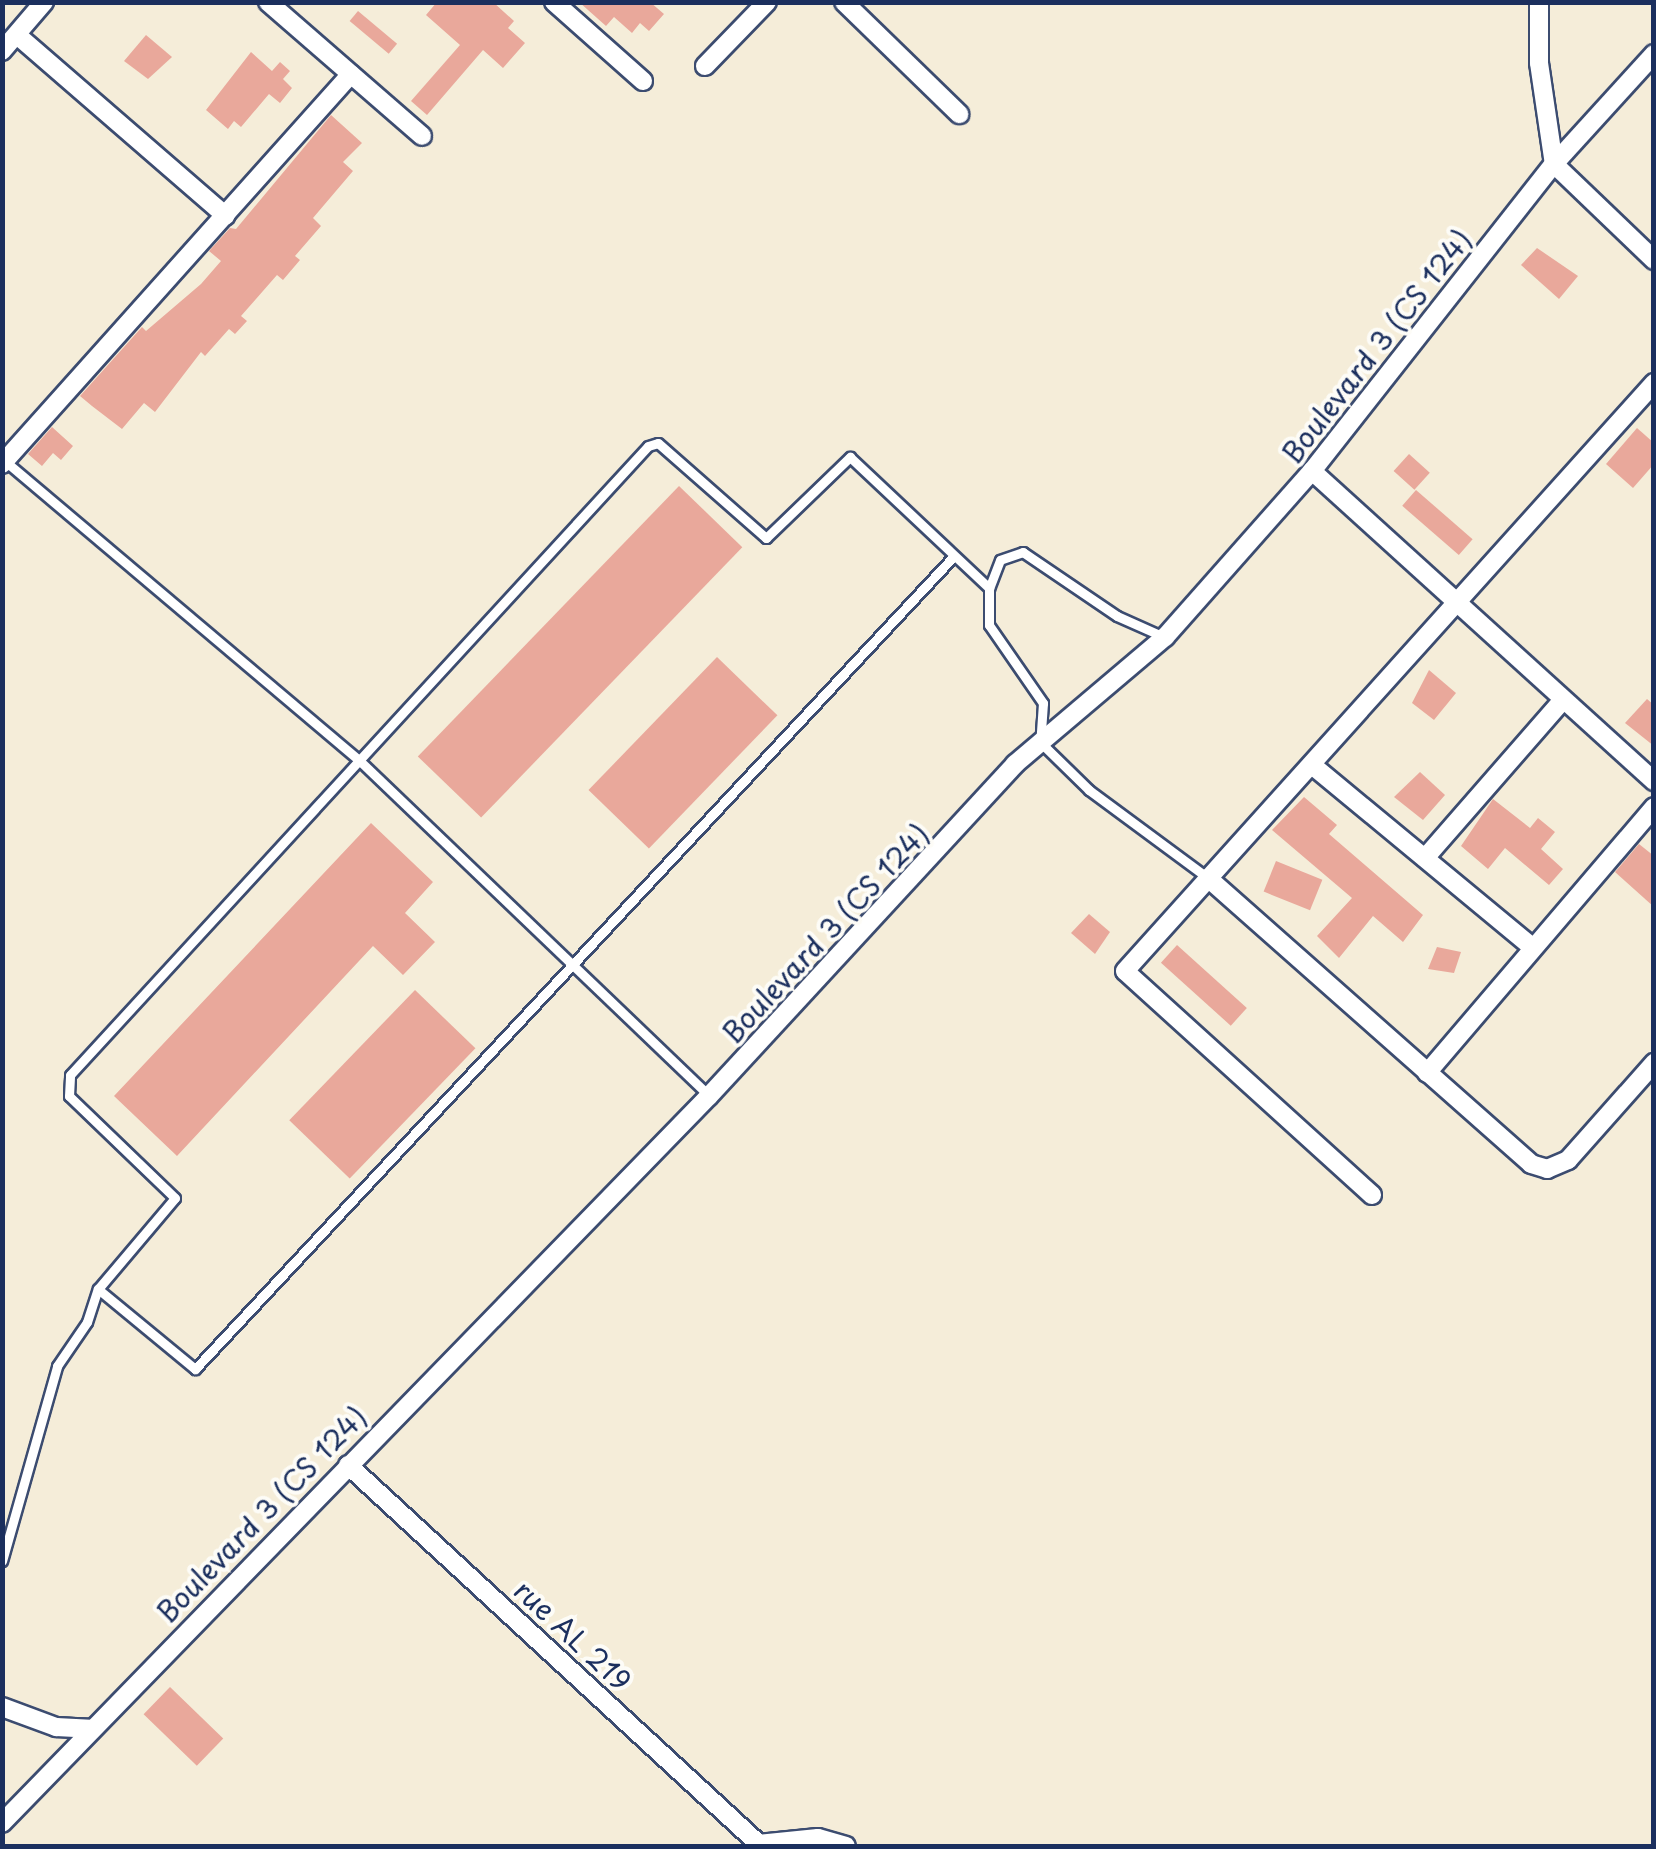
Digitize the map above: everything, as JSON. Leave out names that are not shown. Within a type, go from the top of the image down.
[{"type":"street","points":[[2,51],[44,2]]},
{"type":"street","points":[[268,2],[422,136]]},
{"type":"street","points":[[554,2],[643,82]]},
{"type":"street","points":[[705,66],[768,2]]},
{"type":"street","points":[[844,2],[960,114]]},
{"type":"street","points":[[1539,2],[1539,62],[1554,164],[1654,260]]},
{"type":"street","points":[[16,35],[226,216]]},
{"type":"street","name":"Boulevard 3 (CS 124)","points":[[2,1823],[709,1096],[1040,742],[1165,637],[1312,472],[1554,164],[1654,54]]},
{"type":"street","points":[[7,452],[226,216],[351,74]]},
{"type":"street","points":[[1372,1195],[1125,971],[1654,383]]},
{"type":"street","points":[[1312,472],[1654,781]]},
{"type":"street","points":[[1425,858],[1563,700]]},
{"type":"street","points":[[1312,765],[1531,946]]},
{"type":"street","points":[[1427,1073],[1531,946],[1654,807]]},
{"type":"street","points":[[1208,878],[1518,1154],[1548,1168],[1568,1160],[1654,1063]]},
{"type":"street","name":"rue AL 219","points":[[348,1464],[759,1845]]},
{"type":"street","points":[[2,1707],[56,1727],[90,1729]]},
{"type":"street","points":[[2,1807],[68,1752]]},
{"type":"street","points":[[759,1845],[818,1838],[846,1846]]},
{"type":"lane","points":[[2,1561],[57,1366],[87,1322],[98,1289],[174,1198],[69,1096],[66,1082],[652,443],[766,538],[850,458],[989,588]]},
{"type":"lane","points":[[7,452],[359,760],[570,968],[709,1096]]},
{"type":"lane","points":[[1165,637],[1117,616],[1023,552],[1000,560],[989,588],[990,625],[1043,703],[1040,742],[1089,790],[1208,878]]},
{"type":"lane","points":[[98,1289],[195,1369],[954,556]]},
{"type":"building","points":[[437,2],[493,2],[514,21],[508,28],[525,43],[503,68],[483,50],[427,115],[411,101],[460,45],[426,15]]},
{"type":"building","points":[[579,2],[650,2],[664,14],[649,31],[640,23],[632,33],[614,17],[606,26]]},
{"type":"building","points":[[358,11],[397,44],[389,54],[350,21]]},
{"type":"building","points":[[146,35],[172,57],[148,79],[124,61]]},
{"type":"building","points":[[251,52],[272,71],[280,62],[290,71],[283,79],[292,88],[280,103],[269,94],[241,127],[234,121],[228,129],[206,110]]},
{"type":"building","points":[[331,115],[362,143],[343,162],[353,171],[313,218],[321,226],[295,256],[300,260],[283,280],[277,275],[241,316],[247,321],[235,334],[229,329],[205,356],[201,352],[155,412],[144,403],[122,429],[80,396],[142,327],[146,331],[201,284],[221,261],[209,251],[230,228],[236,229]]},
{"type":"building","points":[[1537,248],[1578,276],[1559,299],[1521,265]]},
{"type":"building","points":[[52,427],[73,446],[61,460],[53,453],[42,466],[28,454]]},
{"type":"building","points":[[1637,428],[1654,443],[1654,464],[1633,488],[1606,464]]},
{"type":"building","points":[[1409,454],[1430,473],[1414,490],[1394,471]]},
{"type":"building","points":[[679,486],[742,547],[481,818],[418,756]]},
{"type":"building","points":[[1416,490],[1473,539],[1459,555],[1402,506]]},
{"type":"building","points":[[717,657],[777,715],[649,848],[588,790]]},
{"type":"building","points":[[1429,670],[1456,693],[1434,720],[1412,703]]},
{"type":"building","points":[[1647,699],[1654,705],[1654,746],[1625,723]]},
{"type":"building","points":[[1420,772],[1445,795],[1423,820],[1394,797]]},
{"type":"building","points":[[1304,797],[1337,825],[1329,834],[1423,915],[1403,942],[1373,916],[1339,958],[1317,936],[1352,898],[1272,830]]},
{"type":"building","points":[[1493,799],[1530,828],[1538,818],[1555,832],[1541,849],[1563,869],[1549,885],[1505,848],[1488,869],[1461,846]]},
{"type":"building","points":[[371,823],[433,882],[405,913],[435,942],[403,975],[373,946],[177,1156],[114,1096]]},
{"type":"building","points":[[1639,844],[1654,856],[1654,907],[1615,872]]},
{"type":"building","points":[[1276,861],[1322,880],[1310,910],[1264,892]]},
{"type":"building","points":[[1089,914],[1110,932],[1095,954],[1071,933]]},
{"type":"building","points":[[1177,945],[1247,1008],[1231,1026],[1161,963]]},
{"type":"building","points":[[1437,947],[1461,952],[1454,973],[1428,969]]},
{"type":"building","points":[[415,990],[475,1048],[350,1179],[289,1120]]},
{"type":"building","points":[[170,1687],[223,1738],[197,1766],[144,1714]]}]
